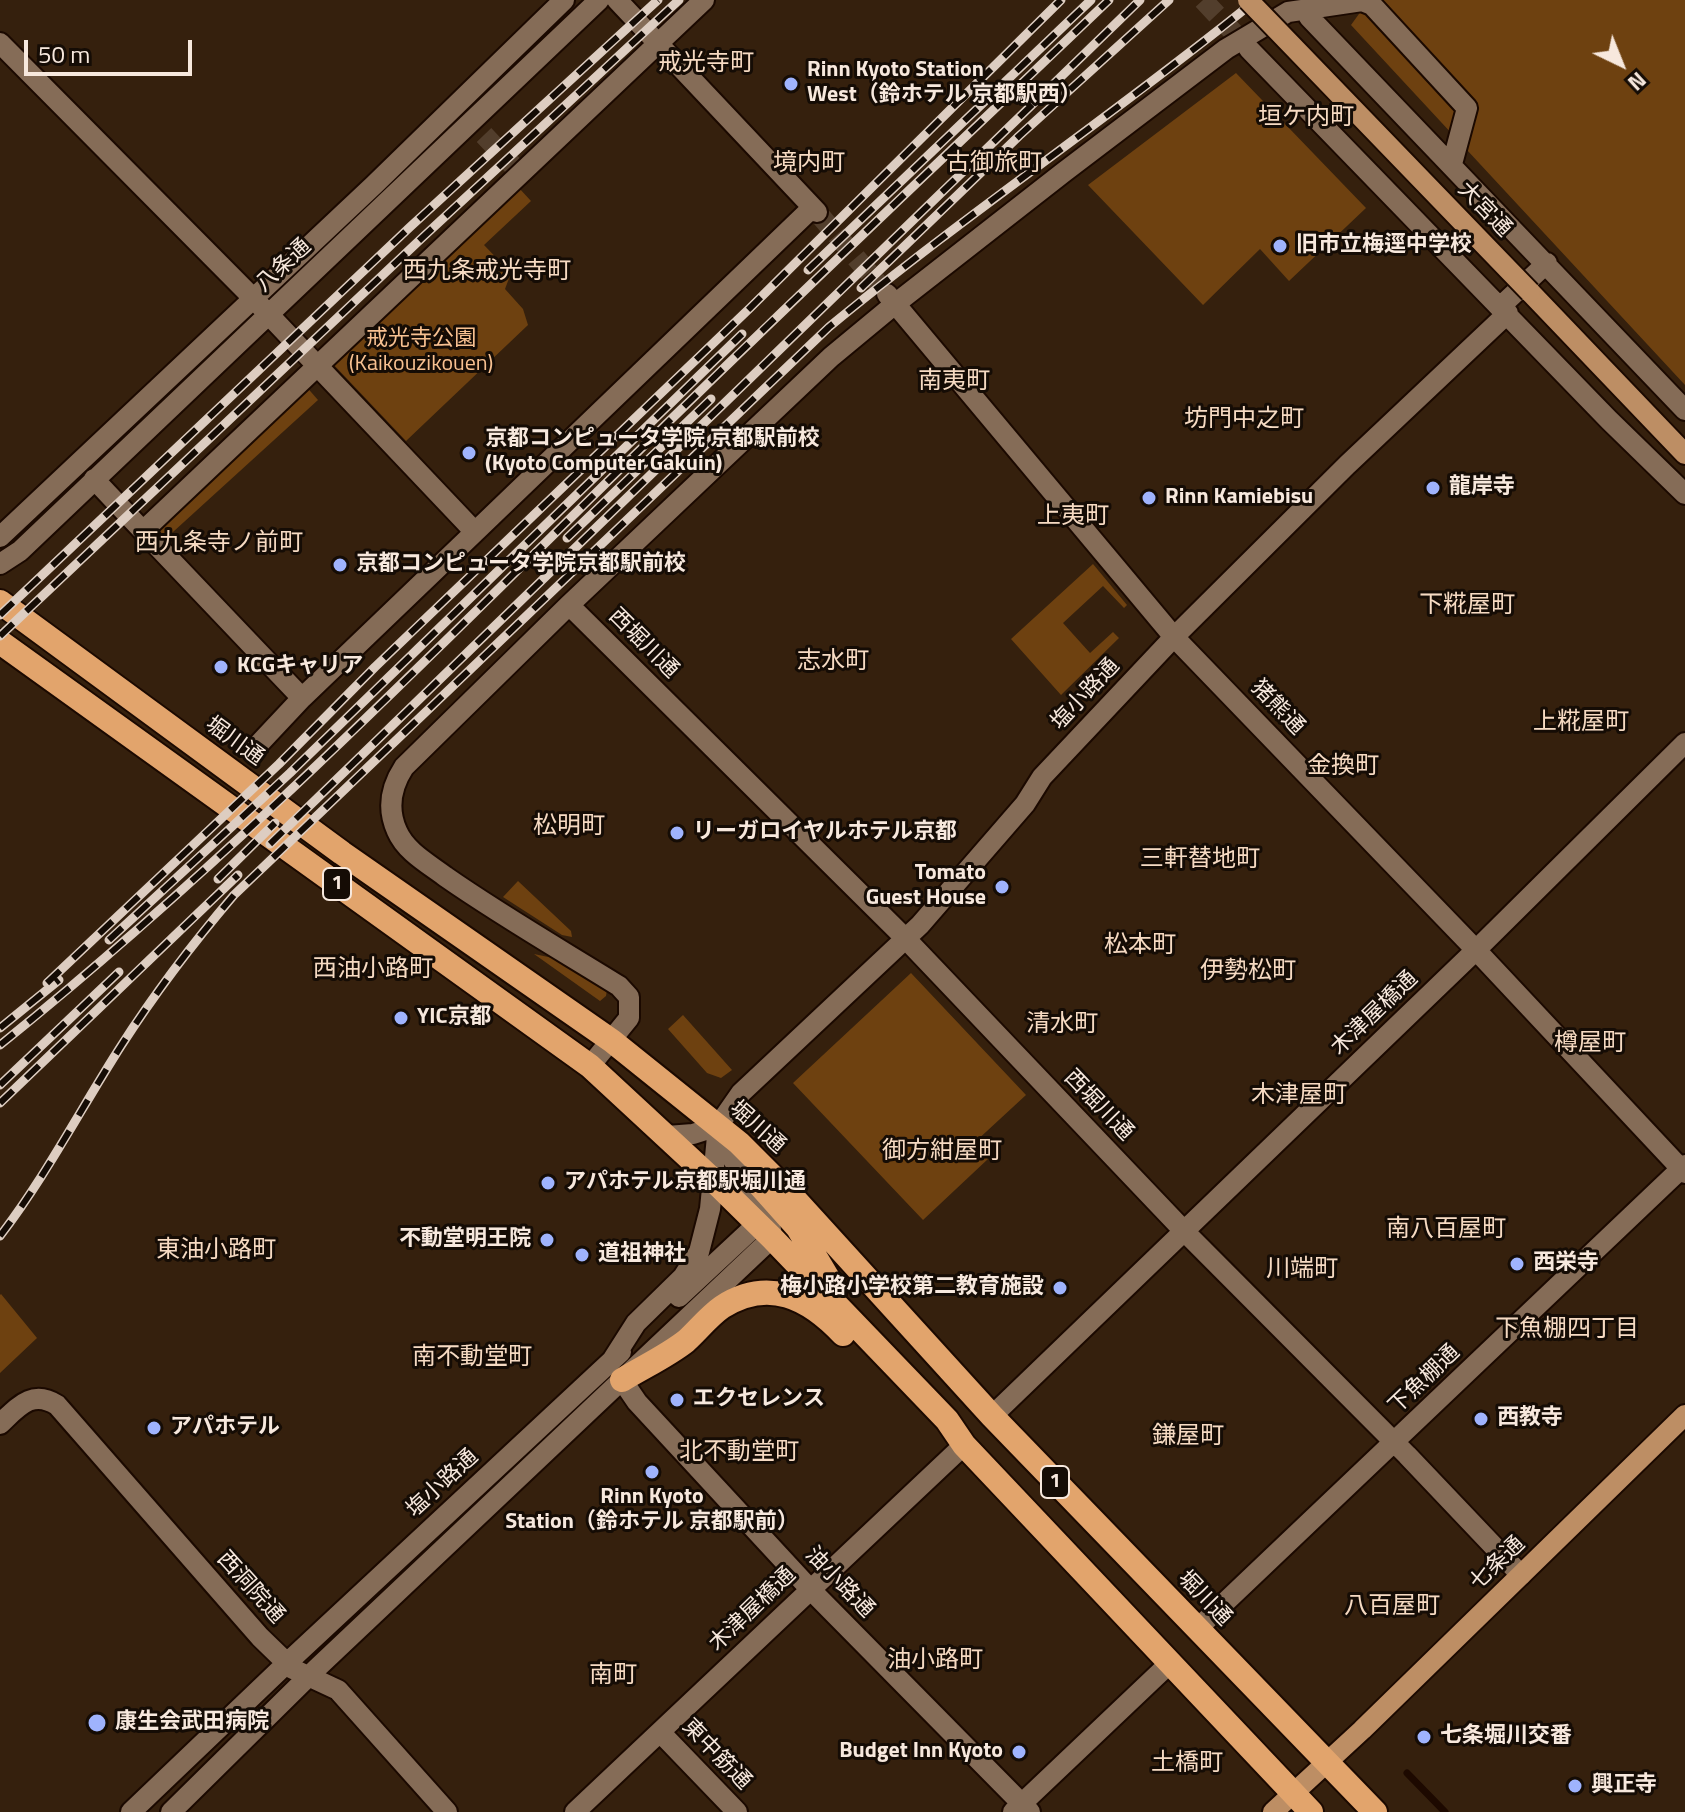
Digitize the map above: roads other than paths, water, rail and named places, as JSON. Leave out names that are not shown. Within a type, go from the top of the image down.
[{"type":"highway","name":"堀川通","points":[[0,602],[342,853],[612,1041],[739,1143],[773,1215],[849,1316],[947,1420],[964,1445],[1311,1812]]},
{"type":"highway","name":"堀川通","points":[[0,642],[590,1066],[712,1179],[773,1215],[992,1416],[1375,1812]]},
{"type":"highway","name":"1","points":[[773,1215],[805,1239],[849,1316]]},
{"type":"highway","name":"1","points":[[618,1369],[684,1342],[727,1304],[760,1293],[787,1295],[825,1315],[935,1432],[964,1445]]},
{"type":"main road","name":"大宮通","points":[[1248,0],[1685,454]]},
{"type":"main road","name":"七条通","points":[[1273,1812],[1685,1415]]},
{"type":"street","name":"八条通","points":[[0,537],[564,0]]},
{"type":"street","name":"八条通","points":[[0,564],[20,551],[268,314],[479,128],[599,0]]},
{"type":"street","points":[[256,747],[302,698],[815,210],[617,0]]},
{"type":"street","points":[[143,531],[704,0]]},
{"type":"street","points":[[590,1066],[629,1018],[630,1002],[623,989],[472,895],[402,841],[391,814],[392,794],[404,767],[569,605],[891,299],[1226,49],[1288,12],[1362,1],[1372,5],[1467,108],[1452,164]]},
{"type":"street","points":[[1309,17],[1685,410]]},
{"type":"street","points":[[0,43],[253,298],[475,532]]},
{"type":"street","points":[[1249,49],[1609,420],[1685,494]]},
{"type":"street","name":"塩小路通","points":[[718,1126],[741,1093],[920,925],[1025,804],[1042,777],[1174,637],[1504,310],[1547,263]]},
{"type":"street","name":"猪熊通","points":[[891,299],[1174,637],[1684,1169]]},
{"type":"street","points":[[94,479],[302,698]]},
{"type":"street","name":"西堀川通","points":[[569,605],[905,938],[1184,1231],[1521,1575]]},
{"type":"street","name":"木津屋橋通","points":[[992,1416],[1476,950],[1685,743]]},
{"type":"street","points":[[618,1369],[636,1323],[692,1265],[706,1231],[718,1126],[693,1134],[667,1136]]},
{"type":"street","name":"下魚棚通","points":[[1197,1629],[1684,1169]]},
{"type":"street","name":"塩小路通","points":[[171,1812],[773,1215]]},
{"type":"street","name":"塩小路通","points":[[131,1812],[287,1663],[618,1369]]},
{"type":"street","name":"油小路通","points":[[618,1369],[637,1402],[810,1589],[1022,1809]]},
{"type":"street","name":"西洞院通","points":[[0,1424],[21,1403],[38,1398],[57,1405],[260,1637],[287,1663],[338,1690],[447,1812]]},
{"type":"street","name":"木津屋橋通","points":[[575,1812],[964,1445]]},
{"type":"street","points":[[1022,1809],[1170,1663]]},
{"type":"street","name":"東中筋通","points":[[660,1732],[737,1812]]},
{"type":"waterway","points":[[1407,1773],[1445,1812]]},
{"type":"tunnel","points":[[1203,0],[1249,49]]},
{"type":"tunnel","points":[[484,135],[520,173]]},
{"type":"tunnel","points":[[817,212],[887,294]]},
{"type":"railway","points":[[0,615],[410,227],[658,0]]},
{"type":"railway","points":[[0,636],[679,0]]},
{"type":"railway","points":[[47,983],[279,764],[375,667],[750,308],[1061,0]]},
{"type":"railway","points":[[808,270],[1091,0]]},
{"type":"railway","points":[[0,1045],[156,913],[307,774],[727,365],[1109,0]]},
{"type":"railway","points":[[270,844],[1140,0]]},
{"type":"railway","points":[[861,288],[1019,136],[1169,0]]},
{"type":"railway","points":[[0,1236],[33,1190],[147,1007],[234,895],[829,327],[1256,0]]},
{"type":"railway","points":[[109,940],[290,773],[742,334]]},
{"type":"railway","points":[[567,538],[711,399]]},
{"type":"railway","points":[[218,879],[275,823]]},
{"type":"railway","points":[[0,1103],[238,875]]},
{"type":"railway","points":[[0,1085],[119,972]]},
{"type":"railway","points":[[0,1028],[59,980]]},
{"type":"place","name":"Rinn Kyoto Station West（鈴ホテル 京都駅西）","points":[[791,84]]},
{"type":"place","name":"旧市立梅逕中学校","points":[[1280,246]]},
{"type":"place","name":"京都コンピュータ学院 京都駅前校 (Kyoto Computer Gakuin)","points":[[469,453]]},
{"type":"place","name":"龍岸寺","points":[[1433,488]]},
{"type":"place","name":"Rinn Kamiebisu","points":[[1149,498]]},
{"type":"place","name":"京都コンピュータ学院京都駅前校","points":[[340,565]]},
{"type":"place","name":"KCGキャリア","points":[[221,667]]},
{"type":"place","name":"リーガロイヤルホテル京都","points":[[677,833]]},
{"type":"place","name":"Tomato Guest House","points":[[1002,887]]},
{"type":"place","name":"YIC京都","points":[[401,1018]]},
{"type":"place","name":"アパホテル京都駅堀川通","points":[[548,1183]]},
{"type":"place","name":"不動堂明王院","points":[[547,1240]]},
{"type":"place","name":"道祖神社","points":[[582,1255]]},
{"type":"place","name":"西栄寺","points":[[1517,1264]]},
{"type":"place","name":"梅小路小学校第二教育施設","points":[[1060,1288]]},
{"type":"place","name":"エクセレンス","points":[[677,1400]]},
{"type":"place","name":"西教寺","points":[[1481,1419]]},
{"type":"place","name":"アパホテル","points":[[154,1428]]},
{"type":"place","name":"Rinn Kyoto Station（鈴ホテル 京都駅前）","points":[[652,1472]]},
{"type":"place","name":"康生会武田病院","points":[[97,1723]]},
{"type":"place","name":"七条堀川交番","points":[[1424,1737]]},
{"type":"place","name":"Budget Inn Kyoto","points":[[1019,1752]]},
{"type":"place","name":"興正寺","points":[[1575,1786]]},
{"type":"district","name":"戒光寺町","points":[[706,64]]},
{"type":"district","name":"垣ケ内町","points":[[1306,118]]},
{"type":"district","name":"境内町","points":[[809,164]]},
{"type":"district","name":"古御旅町","points":[[994,164]]},
{"type":"district","name":"西九条戒光寺町","points":[[487,272]]},
{"type":"district","name":"南夷町","points":[[954,382]]},
{"type":"district","name":"坊門中之町","points":[[1244,420]]},
{"type":"district","name":"上夷町","points":[[1073,517]]},
{"type":"district","name":"西九条寺ノ前町","points":[[219,544]]},
{"type":"district","name":"下糀屋町","points":[[1467,606]]},
{"type":"district","name":"志水町","points":[[833,662]]},
{"type":"district","name":"上糀屋町","points":[[1581,723]]},
{"type":"district","name":"金換町","points":[[1343,767]]},
{"type":"district","name":"松明町","points":[[569,827]]},
{"type":"district","name":"三軒替地町","points":[[1200,860]]},
{"type":"district","name":"松本町","points":[[1140,946]]},
{"type":"district","name":"西油小路町","points":[[373,970]]},
{"type":"district","name":"伊勢松町","points":[[1248,972]]},
{"type":"district","name":"清水町","points":[[1062,1025]]},
{"type":"district","name":"樽屋町","points":[[1590,1044]]},
{"type":"district","name":"木津屋町","points":[[1299,1096]]},
{"type":"district","name":"御方紺屋町","points":[[942,1152]]},
{"type":"district","name":"南八百屋町","points":[[1446,1230]]},
{"type":"district","name":"東油小路町","points":[[216,1251]]},
{"type":"district","name":"川端町","points":[[1302,1270]]},
{"type":"district","name":"下魚棚四丁目","points":[[1567,1330]]},
{"type":"district","name":"南不動堂町","points":[[472,1358]]},
{"type":"district","name":"鎌屋町","points":[[1188,1437]]},
{"type":"district","name":"北不動堂町","points":[[739,1453]]},
{"type":"district","name":"八百屋町","points":[[1392,1607]]},
{"type":"district","name":"油小路町","points":[[935,1661]]},
{"type":"district","name":"南町","points":[[613,1676]]},
{"type":"district","name":"土橋町","points":[[1187,1764]]},
{"type":"park label","name":"戒光寺公園 (Kaikouzikouen)","points":[[421,352]]}]
